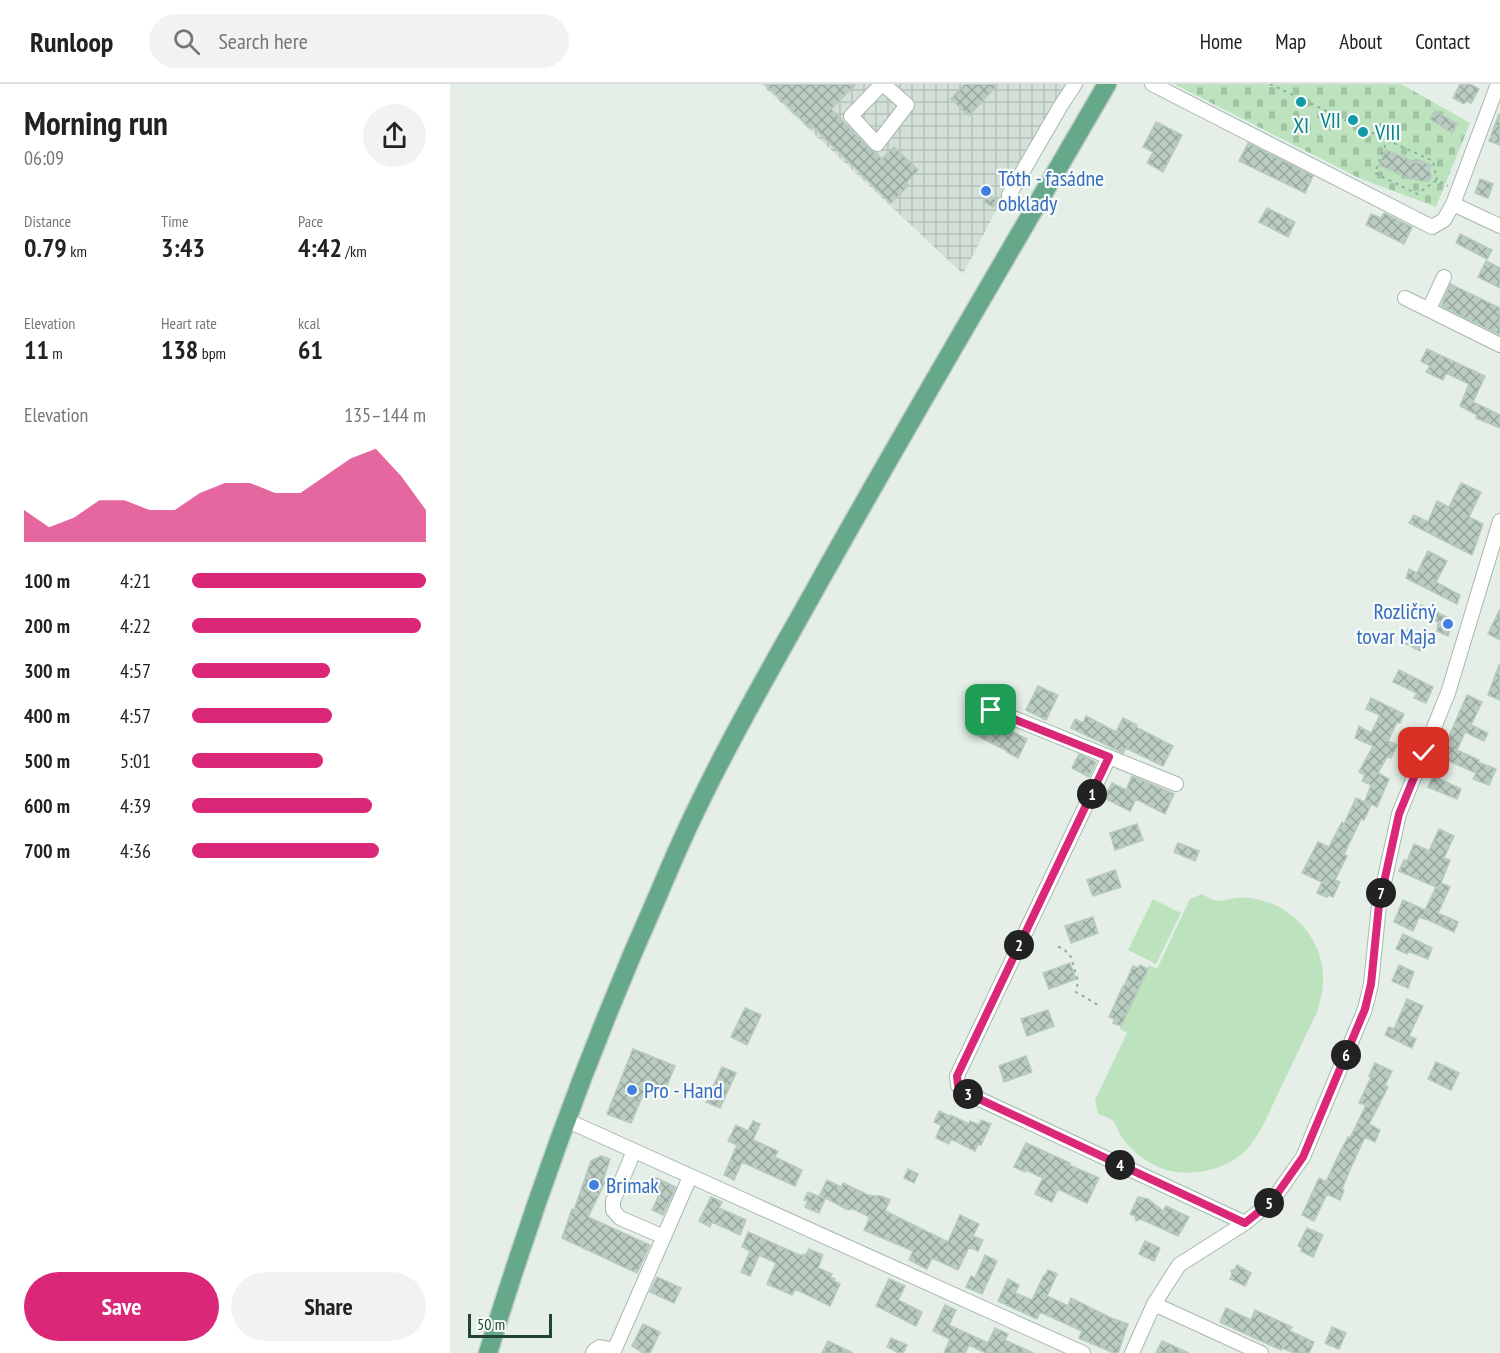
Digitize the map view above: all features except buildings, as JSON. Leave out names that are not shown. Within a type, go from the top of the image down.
[{"type":"main road","points":[[488,1353],[514,1267],[594,1044],[695,811],[864,503],[1107,84]]},
{"type":"street","points":[[1009,195],[1075,84]]},
{"type":"street","points":[[1152,84],[1432,227],[1444,220],[1454,204],[1498,84]]},
{"type":"street","points":[[1454,204],[1500,226]]},
{"type":"street","points":[[1429,309],[1444,277]]},
{"type":"street","points":[[1405,298],[1500,345]]},
{"type":"street","points":[[1132,1353],[1154,1304],[1179,1265],[1245,1223],[1272,1201],[1303,1157],[1365,1009],[1371,984],[1379,905],[1399,814],[1448,693],[1500,520]]},
{"type":"street","points":[[991,710],[1176,784]]},
{"type":"street","points":[[1109,757],[957,1076],[958,1085],[962,1091],[1245,1223]]},
{"type":"street","points":[[566,1120],[1083,1353]]},
{"type":"street","points":[[634,1151],[613,1201],[613,1210],[620,1218],[664,1237]]},
{"type":"street","points":[[593,1353],[600,1347],[614,1352],[690,1177]]},
{"type":"street","points":[[1154,1304],[1261,1353]]},
{"type":"path","points":[[1270,84],[1432,161],[1437,180],[1447,185]]},
{"type":"path","points":[[1388,140],[1375,173],[1417,194],[1437,180]]},
{"type":"path","points":[[1058,947],[1063,948],[1071,957],[1078,981],[1076,992],[1098,1005]]},
{"type":"shaded area","points":[[761,84],[1071,84],[1015,174],[963,274]]},
{"type":"green space","points":[[1174,84],[1401,84],[1470,123],[1436,207],[1359,178]]},
{"type":"green space","points":[[1202,894],[1217,901],[1240,898],[1273,904],[1296,919],[1305,929],[1319,953],[1323,985],[1317,1012],[1265,1121],[1248,1148],[1228,1163],[1191,1173],[1165,1170],[1144,1159],[1127,1144],[1114,1122],[1098,1114],[1095,1100],[1127,1033],[1120,1029],[1121,1026],[1113,1023],[1114,1019],[1109,1017],[1133,966],[1138,968],[1140,965],[1148,968],[1149,965],[1157,969],[1190,899]]},
{"type":"green space","points":[[1153,899],[1181,913],[1156,964],[1128,950]]},
{"type":"place","name":"XI","points":[[1301,102]]},
{"type":"place","name":"VII","points":[[1353,120]]},
{"type":"place","name":"VIII","points":[[1363,132]]},
{"type":"place","name":"Tóth - fasádne obklady","points":[[986,191]]},
{"type":"place","name":"Rozličný tovar Maja","points":[[1448,624]]},
{"type":"place","name":"Pro - Hand","points":[[632,1090]]},
{"type":"place","name":"Brimak","points":[[594,1185]]},
{"type":"route","points":[[991,710],[1109,757],[957,1076],[958,1085],[962,1091],[1245,1223],[1272,1201],[1303,1157],[1365,1009],[1371,984],[1379,905],[1399,814],[1424,753]]}]
